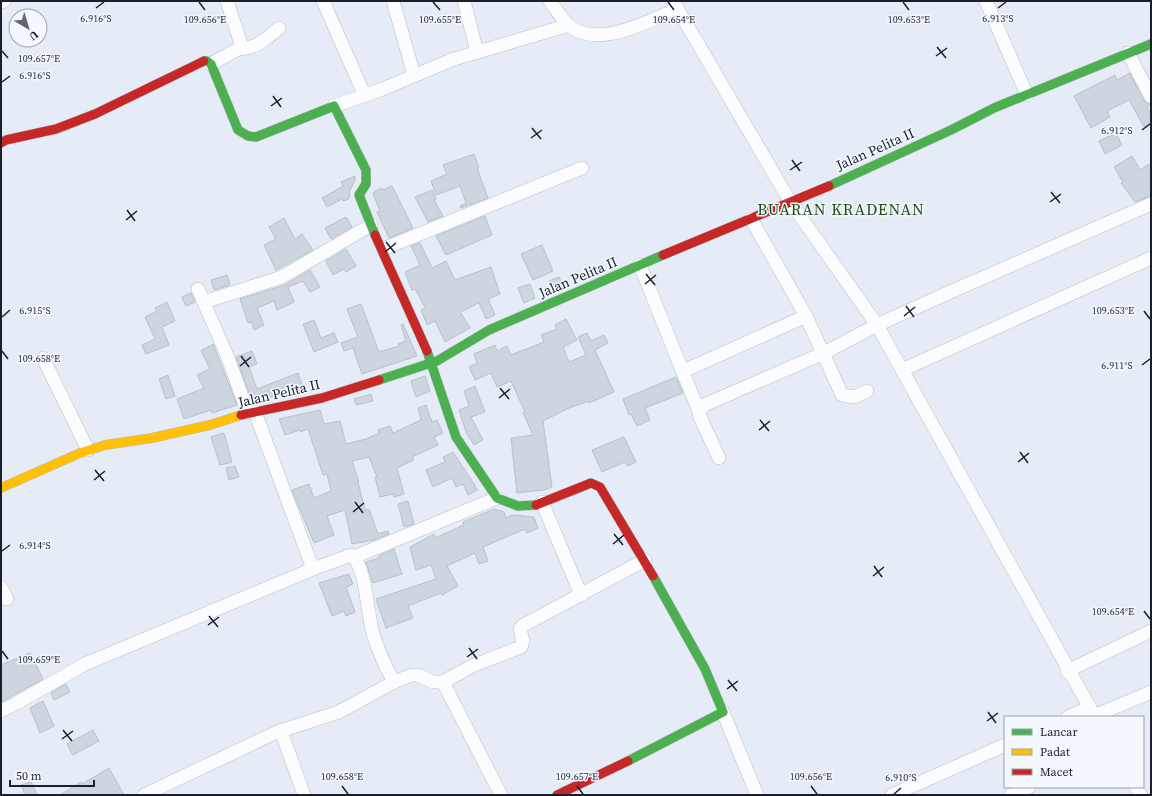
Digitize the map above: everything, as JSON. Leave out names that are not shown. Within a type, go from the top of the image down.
[{"type":"street","points":[[227,1],[241,44],[240,48]]},
{"type":"street","points":[[323,1],[364,94]]},
{"type":"street","points":[[393,1],[414,75]]},
{"type":"street","points":[[464,1],[477,52]]},
{"type":"street","points":[[550,1],[569,25],[583,33],[603,36],[675,4],[791,203],[876,325],[1092,714]]},
{"type":"street","points":[[986,1],[1027,95]]},
{"type":"street","points":[[1,143],[6,140],[56,129],[94,114],[200,62],[207,61],[211,64],[238,130],[248,136],[256,136],[454,59],[569,25]]},
{"type":"street","points":[[211,64],[240,48],[244,49],[254,45],[280,28]]},
{"type":"street","name":"Jalan Pelita II","points":[[1,488],[29,474],[88,450],[105,445],[152,438],[210,425],[252,412],[322,398],[432,362],[489,330],[640,265],[791,203],[951,130],[994,108],[1128,52],[1151,44]]},
{"type":"street","points":[[1128,52],[1151,97]]},
{"type":"street","points":[[334,106],[366,170],[366,184],[359,197],[432,362],[456,437],[497,498],[518,506],[534,506],[591,483],[598,485],[603,490],[645,560],[704,669],[757,795]]},
{"type":"street","points":[[383,249],[582,168]]},
{"type":"street","points":[[699,411],[709,401],[824,353],[876,325],[1151,204]]},
{"type":"street","points":[[751,219],[806,316],[842,395],[846,397],[854,397],[867,391]]},
{"type":"street","points":[[204,302],[282,277],[371,225]]},
{"type":"street","points":[[902,370],[1151,258]]},
{"type":"street","points":[[640,265],[718,458]]},
{"type":"street","points":[[198,289],[252,412],[313,569]]},
{"type":"street","points":[[682,370],[806,316]]},
{"type":"street","points":[[42,358],[88,450]]},
{"type":"street","points":[[1,710],[15,704],[85,664],[313,569],[348,556],[354,557],[497,498]]},
{"type":"street","points":[[542,502],[581,595]]},
{"type":"street","points":[[354,557],[365,585],[374,637],[394,682]]},
{"type":"street","points":[[144,795],[281,731],[339,712],[394,682],[412,675],[418,675],[427,681],[443,682],[474,664],[521,647],[523,641],[520,629],[522,626],[645,560]]},
{"type":"street","points":[[1,587],[7,599]]},
{"type":"street","points":[[1067,671],[1151,631]]},
{"type":"street","points":[[443,682],[501,795]]},
{"type":"street","points":[[1076,716],[1092,714],[1151,692]]},
{"type":"street","points":[[557,795],[586,783],[645,753],[710,717],[723,712]]},
{"type":"street","points":[[281,731],[304,795]]},
{"type":"street","points":[[892,795],[1004,745]]},
{"type":"street","points":[[1011,795],[1027,788]]},
{"type":"building","points":[[1130,73],[1144,101],[1151,105],[1147,107],[1151,114],[1151,123],[1144,127],[1129,100],[1107,111],[1110,117],[1091,128],[1074,96],[1115,75],[1117,80]]},
{"type":"building","points":[[1116,133],[1122,145],[1105,154],[1099,141]]},
{"type":"building","points":[[474,154],[479,168],[477,168],[488,198],[461,208],[460,206],[466,203],[460,186],[436,195],[431,181],[447,174],[443,165]]},
{"type":"building","points":[[1132,156],[1140,170],[1151,163],[1151,196],[1135,202],[1121,183],[1123,182],[1114,167]]},
{"type":"building","points":[[355,176],[355,181],[350,190],[349,199],[343,201],[342,199],[327,207],[322,198],[343,186],[341,182]]},
{"type":"building","points":[[392,186],[413,228],[389,238],[377,212],[380,211],[373,194],[375,191],[382,188],[383,190]]},
{"type":"building","points":[[432,190],[436,199],[434,200],[443,216],[428,222],[415,197]]},
{"type":"building","points":[[485,216],[492,235],[446,255],[436,236]]},
{"type":"building","points":[[346,217],[352,227],[331,239],[325,228]]},
{"type":"building","points":[[284,218],[295,239],[302,234],[313,250],[276,270],[264,245],[276,239],[269,227]]},
{"type":"building","points":[[420,243],[432,268],[446,261],[455,280],[491,267],[500,294],[488,299],[495,315],[486,319],[479,303],[460,312],[470,328],[445,342],[435,321],[427,325],[421,310],[425,307],[415,289],[412,290],[405,272],[420,265],[411,246]]},
{"type":"building","points":[[542,245],[553,271],[533,280],[521,254]]},
{"type":"building","points":[[346,249],[356,266],[346,272],[344,269],[333,275],[326,261]]},
{"type":"building","points":[[310,270],[320,287],[310,292],[303,281],[288,287],[294,302],[277,310],[274,301],[257,308],[264,325],[254,330],[252,322],[248,323],[240,299],[285,285]]},
{"type":"building","points":[[227,275],[230,285],[214,290],[211,280]]},
{"type":"building","points":[[559,277],[563,286],[553,290],[549,281]]},
{"type":"building","points":[[530,284],[535,298],[524,303],[518,288]]},
{"type":"building","points":[[191,293],[195,302],[186,306],[182,297]]},
{"type":"building","points":[[167,302],[175,321],[162,327],[169,345],[146,354],[142,345],[155,339],[145,317],[157,311],[155,308]]},
{"type":"building","points":[[361,304],[379,352],[399,346],[398,344],[406,341],[401,325],[403,324],[417,356],[362,374],[353,348],[344,351],[341,343],[358,337],[347,309]]},
{"type":"building","points":[[566,319],[577,340],[563,347],[569,362],[586,355],[578,337],[587,333],[591,341],[604,335],[608,343],[595,350],[614,392],[589,403],[589,401],[569,408],[543,421],[552,487],[544,490],[517,493],[511,438],[533,435],[523,413],[525,412],[511,381],[497,387],[491,373],[475,380],[469,367],[477,363],[474,354],[495,345],[497,351],[507,346],[511,355],[544,342],[541,335],[557,329],[555,325]]},
{"type":"building","points":[[314,320],[321,338],[334,333],[338,342],[314,352],[303,324]]},
{"type":"building","points":[[213,344],[237,405],[212,413],[211,410],[184,419],[177,399],[204,388],[197,375],[210,369],[201,351]]},
{"type":"building","points":[[252,351],[257,364],[249,367],[257,389],[298,373],[304,390],[252,401],[236,357]]},
{"type":"building","points":[[168,375],[175,396],[166,399],[159,379]]},
{"type":"building","points":[[425,376],[430,391],[416,397],[411,381]]},
{"type":"building","points":[[676,377],[683,393],[645,408],[650,420],[637,426],[631,414],[629,415],[623,399]]},
{"type":"building","points":[[475,386],[485,412],[471,417],[483,440],[474,445],[466,432],[459,410],[469,406],[464,391]]},
{"type":"building","points":[[371,394],[373,401],[356,405],[354,399]]},
{"type":"building","points":[[426,405],[432,422],[437,420],[443,433],[434,437],[438,445],[412,457],[414,460],[397,468],[404,494],[394,497],[393,494],[380,497],[375,477],[377,477],[369,457],[352,461],[359,482],[365,510],[369,509],[378,534],[388,531],[389,534],[374,540],[352,544],[345,510],[327,516],[334,535],[314,543],[292,490],[309,484],[314,498],[331,491],[327,474],[323,475],[308,429],[285,435],[279,419],[320,410],[324,424],[340,421],[346,444],[366,439],[379,433],[378,430],[390,426],[393,433],[421,420],[418,408]]},
{"type":"building","points":[[224,433],[232,462],[220,465],[211,437]]},
{"type":"building","points":[[624,437],[636,462],[627,466],[625,462],[602,472],[592,450]]},
{"type":"building","points":[[453,452],[477,490],[468,495],[463,484],[456,487],[452,478],[433,487],[426,470],[445,462],[443,457]]},
{"type":"building","points":[[235,466],[239,477],[229,480],[226,468]]},
{"type":"building","points":[[408,501],[414,524],[404,527],[398,504]]},
{"type":"building","points":[[494,509],[504,512],[506,518],[512,515],[534,517],[538,528],[527,533],[525,529],[483,547],[488,561],[479,564],[475,553],[447,566],[458,586],[442,595],[441,593],[408,606],[413,618],[386,628],[376,599],[436,579],[431,565],[416,570],[410,547],[434,534],[435,538],[464,525],[463,522]]},
{"type":"building","points":[[394,549],[402,574],[373,583],[366,562],[379,558],[379,556]]},
{"type":"building","points":[[349,574],[353,584],[346,587],[355,612],[346,616],[344,611],[332,616],[319,583]]},
{"type":"building","points":[[30,653],[43,679],[1,702],[1,665]]},
{"type":"building","points":[[66,684],[70,692],[54,700],[51,693]]},
{"type":"building","points":[[43,701],[54,726],[40,733],[30,708]]},
{"type":"building","points":[[93,730],[99,741],[73,755],[67,744]]},
{"type":"building","points":[[109,768],[124,795],[60,795],[81,782],[82,784]]},
{"type":"building","points":[[31,782],[37,795],[25,795],[21,785]]},
{"type":"traffic: fast","points":[[829,186],[951,130],[994,108],[1151,44]]},
{"type":"traffic: fast","points":[[204,61],[211,64],[238,130],[248,136],[256,137],[334,106],[366,170],[366,184],[359,195],[375,235]]},
{"type":"traffic: fast","points":[[379,380],[437,361],[489,330],[663,255]]},
{"type":"traffic: fast","points":[[427,351],[456,437],[497,498],[518,506],[536,505]]},
{"type":"traffic: fast","points":[[628,761],[723,712],[705,669],[653,576]]},
{"type":"traffic: slow","points":[[1,488],[80,453],[105,445],[152,438],[210,425],[241,415]]},
{"type":"traffic: jam","points":[[1,143],[6,140],[56,129],[95,114],[204,61]]},
{"type":"traffic: jam","points":[[663,255],[829,186]]},
{"type":"traffic: jam","points":[[375,235],[427,351]]},
{"type":"traffic: jam","points":[[241,415],[322,398],[379,380]]},
{"type":"traffic: jam","points":[[536,505],[591,483],[600,487],[653,576]]},
{"type":"traffic: jam","points":[[557,795],[628,761]]},
{"type":"district","name":"BUARAN KRADENAN","points":[[841,209]]}]
